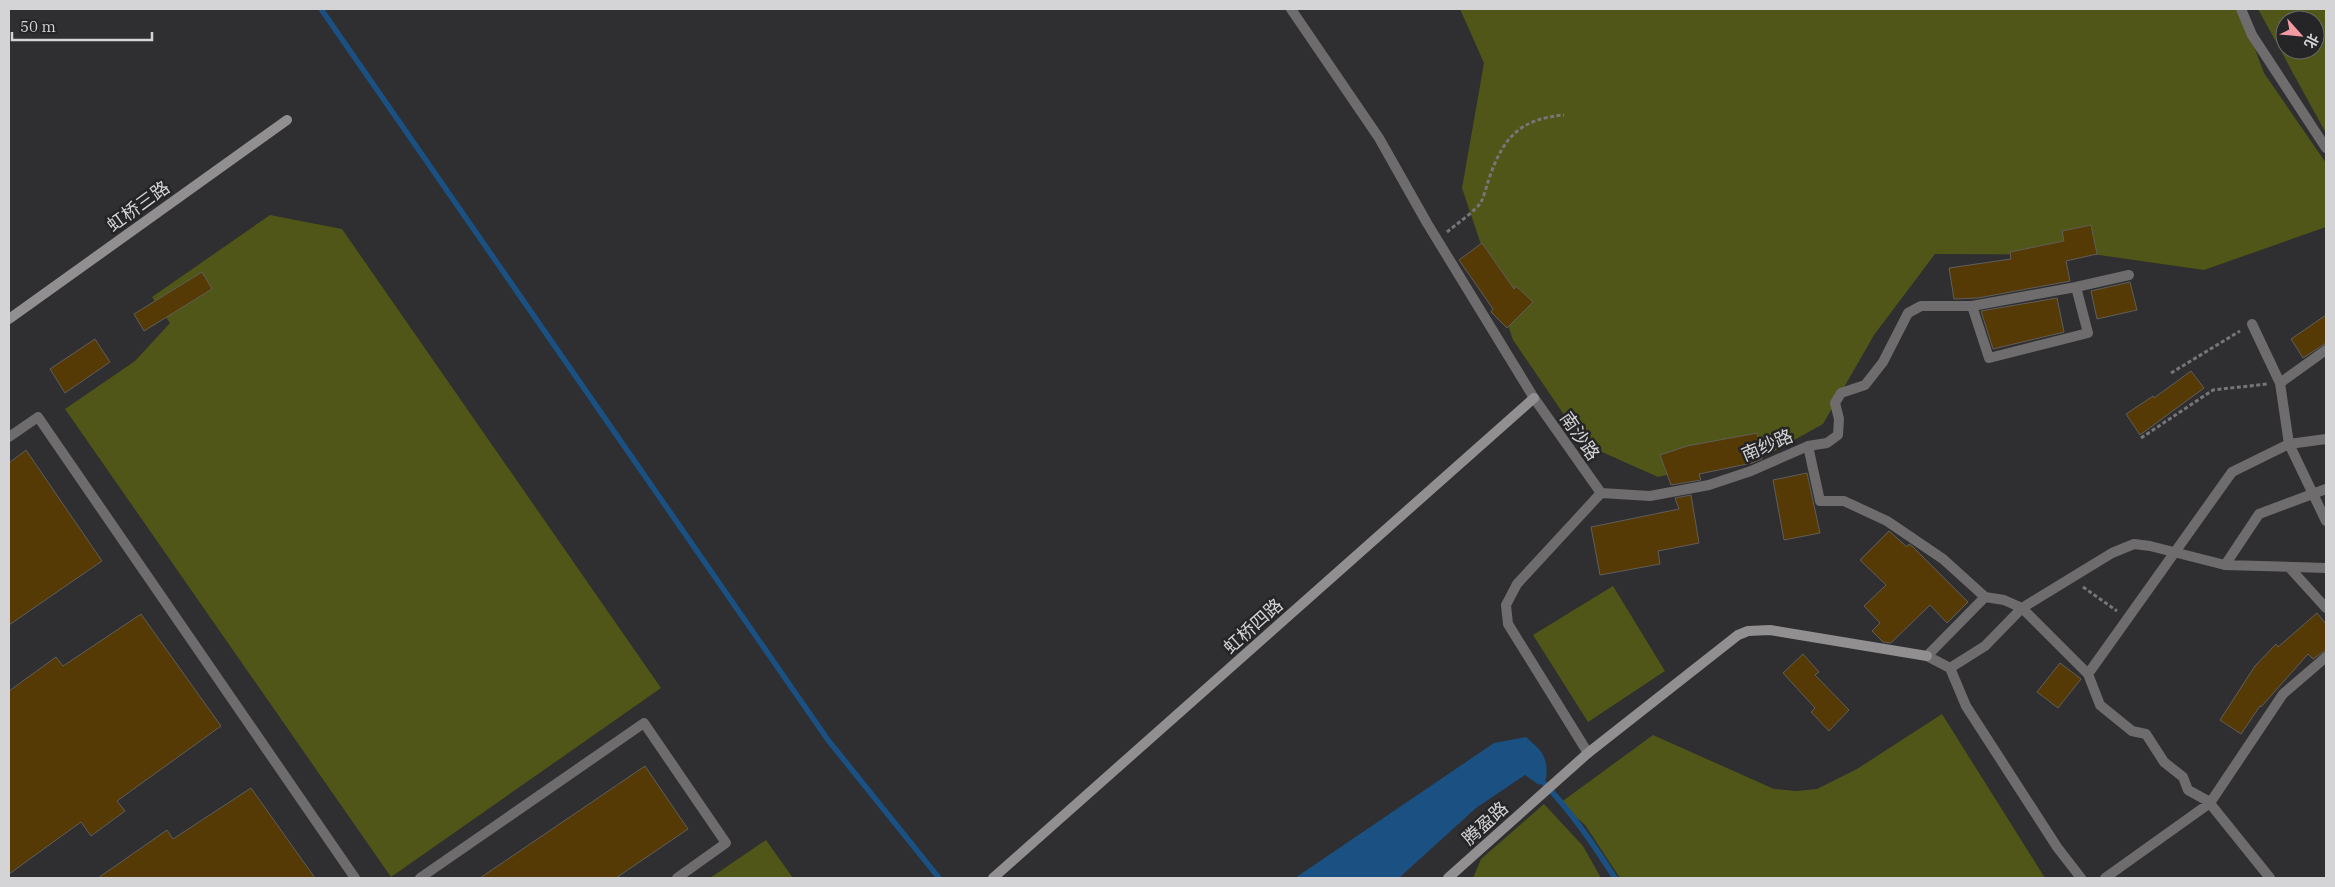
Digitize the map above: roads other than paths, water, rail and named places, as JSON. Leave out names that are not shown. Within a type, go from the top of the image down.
[{"type":"street","name":"南沙路","points":[[1291,9],[1379,138],[1437,240],[1534,398],[1601,492]]},
{"type":"street","points":[[2241,9],[2252,35],[2326,148]]},
{"type":"street","name":"虹桥三路","points":[[9,318],[287,120]]},
{"type":"street","points":[[1808,446],[1828,443],[1838,435],[1839,419],[1834,403],[1841,393],[1866,385],[1883,362],[1908,313],[1921,306],[1972,306],[2076,287],[2129,275]]},
{"type":"street","points":[[1972,306],[1989,358],[2088,333],[2076,287]]},
{"type":"street","points":[[2252,324],[2280,383],[2289,444],[2326,522]]},
{"type":"street","points":[[2280,383],[2326,350]]},
{"type":"street","name":"虹桥四路","points":[[993,878],[1534,398]]},
{"type":"street","points":[[9,437],[38,417],[355,878]]},
{"type":"street","points":[[2088,674],[2232,472],[2289,444],[2326,439]]},
{"type":"street","name":"南纱路","points":[[1601,492],[1650,496],[1709,485],[1808,446],[1820,501],[1844,501],[1887,521],[1943,559],[1985,596],[2004,600],[2022,608]]},
{"type":"street","points":[[2225,565],[2259,514],[2326,489]]},
{"type":"street","points":[[1588,753],[1508,624],[1506,605],[1517,584],[1601,492]]},
{"type":"street","points":[[1950,668],[1985,646],[2022,608],[2112,553],[2134,544],[2150,546],[2225,565],[2326,568]]},
{"type":"street","points":[[2289,567],[2326,608]]},
{"type":"street","points":[[1985,596],[1927,656],[1950,668],[1971,714],[2056,847],[2081,878]]},
{"type":"street","points":[[2022,608],[2088,674],[2100,705],[2132,731],[2146,734],[2164,762],[2183,778],[2188,790],[2210,803],[2270,878]]},
{"type":"street","name":"腾盈路","points":[[1448,878],[1588,753],[1729,641],[1748,631],[1770,630],[1927,656]]},
{"type":"street","points":[[2105,878],[2210,803],[2283,694],[2326,657]]},
{"type":"street","points":[[420,878],[644,723],[726,842],[677,878]]},
{"type":"water","points":[[1526,737],[1536,746],[1545,759],[1546,779],[1539,785],[1525,775],[1476,808],[1399,878],[1295,878],[1494,743]]},
{"type":"waterway","points":[[321,9],[828,740],[939,878]]},
{"type":"waterway","points":[[1538,777],[1579,825],[1615,878]]}]
